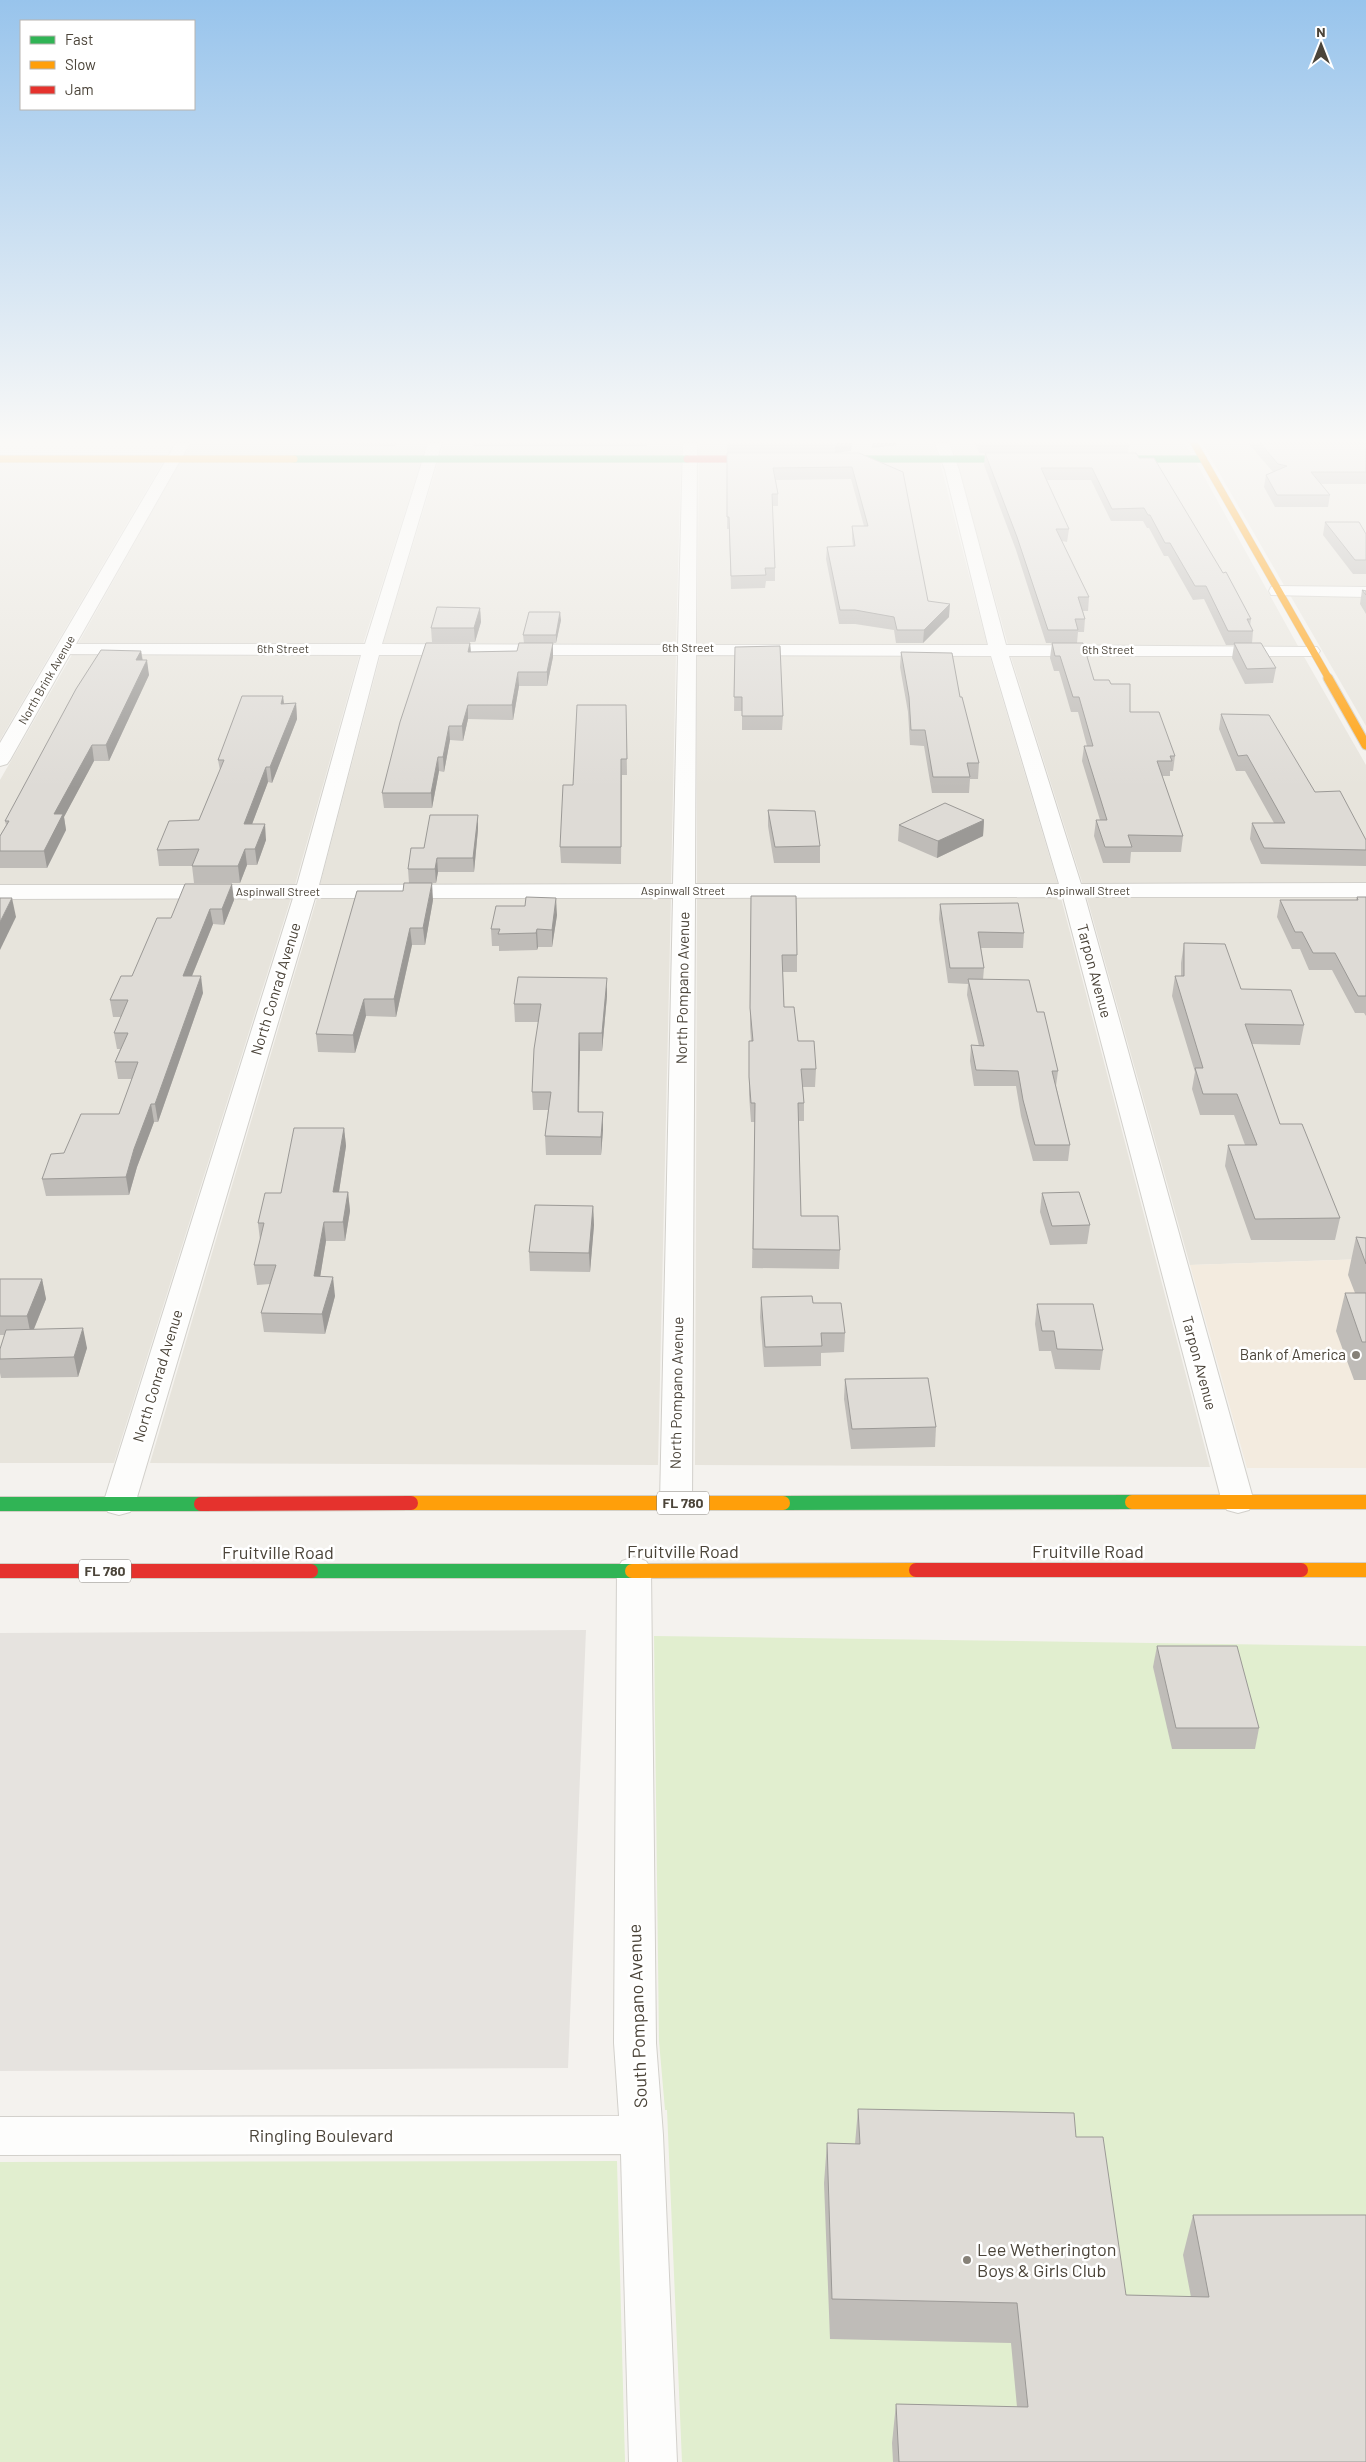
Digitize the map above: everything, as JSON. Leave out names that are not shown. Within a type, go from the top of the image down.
[{"type":"street","name":"North Brink Avenue","points":[[0,760],[117,558]]},
{"type":"street","name":"North Conrad Avenue","points":[[120,1504],[306,892],[372,648],[400,558]]},
{"type":"street","name":"North Pompano Avenue","points":[[676,1503],[688,558]]},
{"type":"street","name":"Tarpon Avenue","points":[[974,558],[998,649],[1072,891],[1238,1502]]},
{"type":"street","points":[[1259,558],[1366,745]]},
{"type":"street","points":[[1278,591],[1366,592]]},
{"type":"street","name":"6th Street","points":[[66,649],[686,648],[1311,651]]},
{"type":"street","name":"Aspinwall Street","points":[[0,892],[1366,890]]},
{"type":"street","name":"FL 780","points":[[0,1504],[1366,1502]]},
{"type":"street","name":"Fruitville Road","points":[[0,1571],[634,1569],[1366,1570]]},
{"type":"street","name":"South Pompano Avenue","points":[[634,1569],[635,2043],[642,2135],[653,2462]]},
{"type":"street","name":"Ringling Boulevard","points":[[0,2136],[642,2135]]},
{"type":"shaded area","points":[[0,558],[107,558],[0,740]]},
{"type":"shaded area","points":[[126,558],[390,558],[363,644],[78,644]]},
{"type":"shaded area","points":[[409,558],[678,558],[676,644],[383,644]]},
{"type":"shaded area","points":[[698,558],[965,558],[987,645],[697,644]]},
{"type":"shaded area","points":[[984,558],[1249,558],[1298,646],[1008,645]]},
{"type":"shaded area","points":[[1268,558],[1366,558],[1366,588],[1285,587]]},
{"type":"shaded area","points":[[1290,595],[1366,596],[1366,726]]},
{"type":"shaded area","points":[[73,653],[360,653],[295,885],[0,886],[0,780]]},
{"type":"shaded area","points":[[381,653],[676,653],[671,885],[320,885]]},
{"type":"shaded area","points":[[697,653],[989,654],[1058,885],[697,885]]},
{"type":"shaded area","points":[[1010,654],[1303,655],[1366,765],[1366,883],[1083,885]]},
{"type":"shaded area","points":[[1366,897],[1366,1259],[1190,1265],[1087,898]]},
{"type":"shaded area","points":[[291,898],[114,1463],[0,1463],[0,899]]},
{"type":"shaded area","points":[[317,898],[671,898],[658,1465],[150,1463]]},
{"type":"shaded area","points":[[697,898],[1061,898],[1210,1467],[695,1465]]},
{"type":"shaded area","points":[[1366,1259],[1366,1468],[1247,1468],[1190,1265]]},
{"type":"shaded area","points":[[586,1630],[568,2068],[0,2071],[0,1633]]},
{"type":"green space","points":[[654,1636],[1366,1646],[1366,2462],[682,2462],[667,2110],[665,2110],[659,2041]]},
{"type":"green space","points":[[617,2161],[625,2462],[0,2462],[0,2162]]},
{"type":"building","points":[[730,558],[775,558],[775,568],[765,568],[766,575],[731,576]]},
{"type":"building","points":[[829,558],[920,558],[928,601],[950,604],[924,630],[897,630],[894,617],[855,610],[840,610]]},
{"type":"building","points":[[1024,558],[1070,558],[1089,597],[1078,597],[1085,619],[1075,619],[1078,630],[1048,630]]},
{"type":"building","points":[[1179,558],[1214,558],[1223,573],[1226,572],[1251,619],[1247,619],[1253,631],[1228,631],[1206,586],[1195,586]]},
{"type":"building","points":[[1353,558],[1366,558],[1366,560],[1355,560]]},
{"type":"building","points":[[437,607],[480,608],[474,628],[431,628]]},
{"type":"building","points":[[529,612],[560,612],[556,635],[523,635]]},
{"type":"building","points":[[426,643],[470,643],[468,652],[517,651],[519,643],[553,643],[547,672],[518,672],[512,705],[468,705],[462,726],[449,726],[443,757],[438,757],[431,793],[382,793],[400,722]]},
{"type":"building","points":[[1052,643],[1083,643],[1094,680],[1109,680],[1111,684],[1130,684],[1130,712],[1159,712],[1175,756],[1170,756],[1172,761],[1157,761],[1183,836],[1128,835],[1132,847],[1105,847],[1096,820],[1107,820],[1084,746],[1093,746],[1079,697],[1073,697],[1060,656],[1055,656]]},
{"type":"building","points":[[1234,643],[1261,643],[1276,668],[1247,669]]},
{"type":"building","points":[[780,646],[783,716],[742,716],[742,697],[734,697],[735,647]]},
{"type":"building","points":[[101,650],[141,651],[136,660],[147,660],[106,745],[92,745],[54,814],[63,814],[44,851],[0,851],[0,836],[9,821],[5,821],[76,689]]},
{"type":"building","points":[[901,652],[952,653],[960,697],[962,697],[979,763],[967,763],[970,777],[933,777],[925,730],[911,730],[909,697]]},
{"type":"building","points":[[242,696],[283,696],[281,704],[296,703],[270,767],[266,767],[244,824],[265,824],[255,849],[245,849],[238,866],[192,866],[199,849],[157,850],[169,821],[199,820],[224,760],[218,760]]},
{"type":"building","points":[[577,705],[626,705],[627,759],[621,759],[621,847],[560,847],[563,785],[573,785]]},
{"type":"building","points":[[1221,714],[1269,715],[1315,792],[1340,791],[1366,840],[1366,850],[1264,848],[1252,823],[1285,823],[1247,755],[1238,756]]},
{"type":"building","points":[[945,803],[984,820],[938,841],[899,825]]},
{"type":"building","points":[[768,810],[815,811],[820,846],[775,847]]},
{"type":"building","points":[[430,815],[478,815],[473,858],[437,858],[435,869],[408,869],[411,848],[424,848]]},
{"type":"building","points":[[404,883],[432,883],[423,928],[410,928],[394,999],[364,999],[353,1035],[316,1034],[357,891],[403,891]]},
{"type":"building","points":[[185,884],[232,884],[222,909],[210,909],[183,976],[201,976],[155,1104],[151,1104],[134,1149],[126,1177],[42,1179],[51,1154],[64,1153],[81,1114],[119,1114],[138,1062],[115,1062],[128,1033],[114,1033],[128,1000],[110,1000],[121,976],[132,976],[157,918],[171,918]]},
{"type":"building","points":[[751,896],[796,896],[797,955],[782,955],[784,1007],[794,1007],[798,1041],[814,1041],[816,1069],[801,1069],[804,1103],[798,1103],[801,1216],[838,1216],[840,1250],[753,1249],[755,1103],[751,1103],[749,1077],[749,1041],[753,1041],[750,1008]]},
{"type":"building","points":[[526,897],[556,898],[552,930],[537,929],[536,933],[498,934],[500,929],[491,929],[496,906],[525,906]]},
{"type":"building","points":[[1357,897],[1366,897],[1366,996],[1358,996],[1335,953],[1313,953],[1302,932],[1295,932],[1280,900],[1358,900]]},
{"type":"building","points":[[0,898],[12,898],[0,922]]},
{"type":"building","points":[[1018,903],[1024,933],[978,932],[984,968],[950,968],[940,904]]},
{"type":"building","points":[[1184,943],[1225,944],[1241,989],[1291,990],[1304,1025],[1245,1024],[1280,1124],[1302,1124],[1340,1218],[1255,1219],[1228,1145],[1257,1145],[1237,1094],[1203,1094],[1195,1068],[1203,1068],[1175,976],[1184,976]]},
{"type":"building","points":[[518,977],[607,978],[602,1033],[579,1033],[578,1112],[603,1112],[601,1137],[545,1136],[551,1092],[532,1092],[534,1049],[541,1004],[514,1004]]},
{"type":"building","points":[[968,979],[1029,980],[1037,1012],[1044,1012],[1058,1071],[1052,1071],[1070,1145],[1035,1145],[1023,1100],[1018,1071],[976,1070],[971,1045],[984,1046]]},
{"type":"building","points":[[294,1128],[344,1128],[333,1192],[348,1192],[343,1222],[324,1222],[314,1276],[333,1277],[322,1314],[261,1313],[276,1265],[254,1265],[264,1223],[258,1223],[265,1193],[281,1193]]},
{"type":"building","points":[[1079,1192],[1090,1225],[1052,1226],[1042,1193]]},
{"type":"building","points":[[535,1205],[593,1206],[589,1253],[529,1252]]},
{"type":"building","points":[[1356,1237],[1366,1238],[1366,1264]]},
{"type":"building","points":[[0,1279],[42,1279],[27,1316],[0,1316]]},
{"type":"building","points":[[1345,1293],[1366,1293],[1366,1342],[1362,1342]]},
{"type":"building","points":[[812,1296],[813,1303],[841,1303],[845,1333],[821,1333],[822,1346],[765,1347],[761,1297]]},
{"type":"building","points":[[1037,1304],[1093,1304],[1103,1350],[1057,1349],[1054,1331],[1042,1331]]},
{"type":"building","points":[[83,1328],[74,1357],[0,1359],[0,1349],[6,1330]]},
{"type":"building","points":[[928,1378],[936,1427],[852,1429],[845,1379]]},
{"type":"building","points":[[1157,1646],[1237,1646],[1259,1728],[1176,1728]]},
{"type":"building","points":[[858,2109],[1074,2113],[1076,2137],[1103,2137],[1126,2295],[1209,2297],[1193,2215],[1366,2215],[1366,2462],[899,2462],[896,2404],[1028,2407],[1017,2303],[832,2299],[827,2143],[860,2144]]},
{"type":"traffic: fast","points":[[783,1503],[1132,1502]]},
{"type":"traffic: fast","points":[[0,1504],[201,1504]]},
{"type":"traffic: fast","points":[[311,1571],[632,1571]]},
{"type":"traffic: slow","points":[[1259,558],[1366,745]]},
{"type":"traffic: slow","points":[[1132,1502],[1366,1502]]},
{"type":"traffic: slow","points":[[411,1503],[783,1503]]},
{"type":"traffic: slow","points":[[632,1571],[916,1570]]},
{"type":"traffic: slow","points":[[1301,1570],[1366,1570]]},
{"type":"traffic: jam","points":[[201,1504],[411,1503]]},
{"type":"traffic: jam","points":[[916,1570],[1301,1570]]},
{"type":"traffic: jam","points":[[0,1571],[311,1571]]},
{"type":"place","name":"Bank of America","points":[[1356,1355]]},
{"type":"place","name":"Lee Wetherington Boys & Girls Club","points":[[967,2260]]}]
